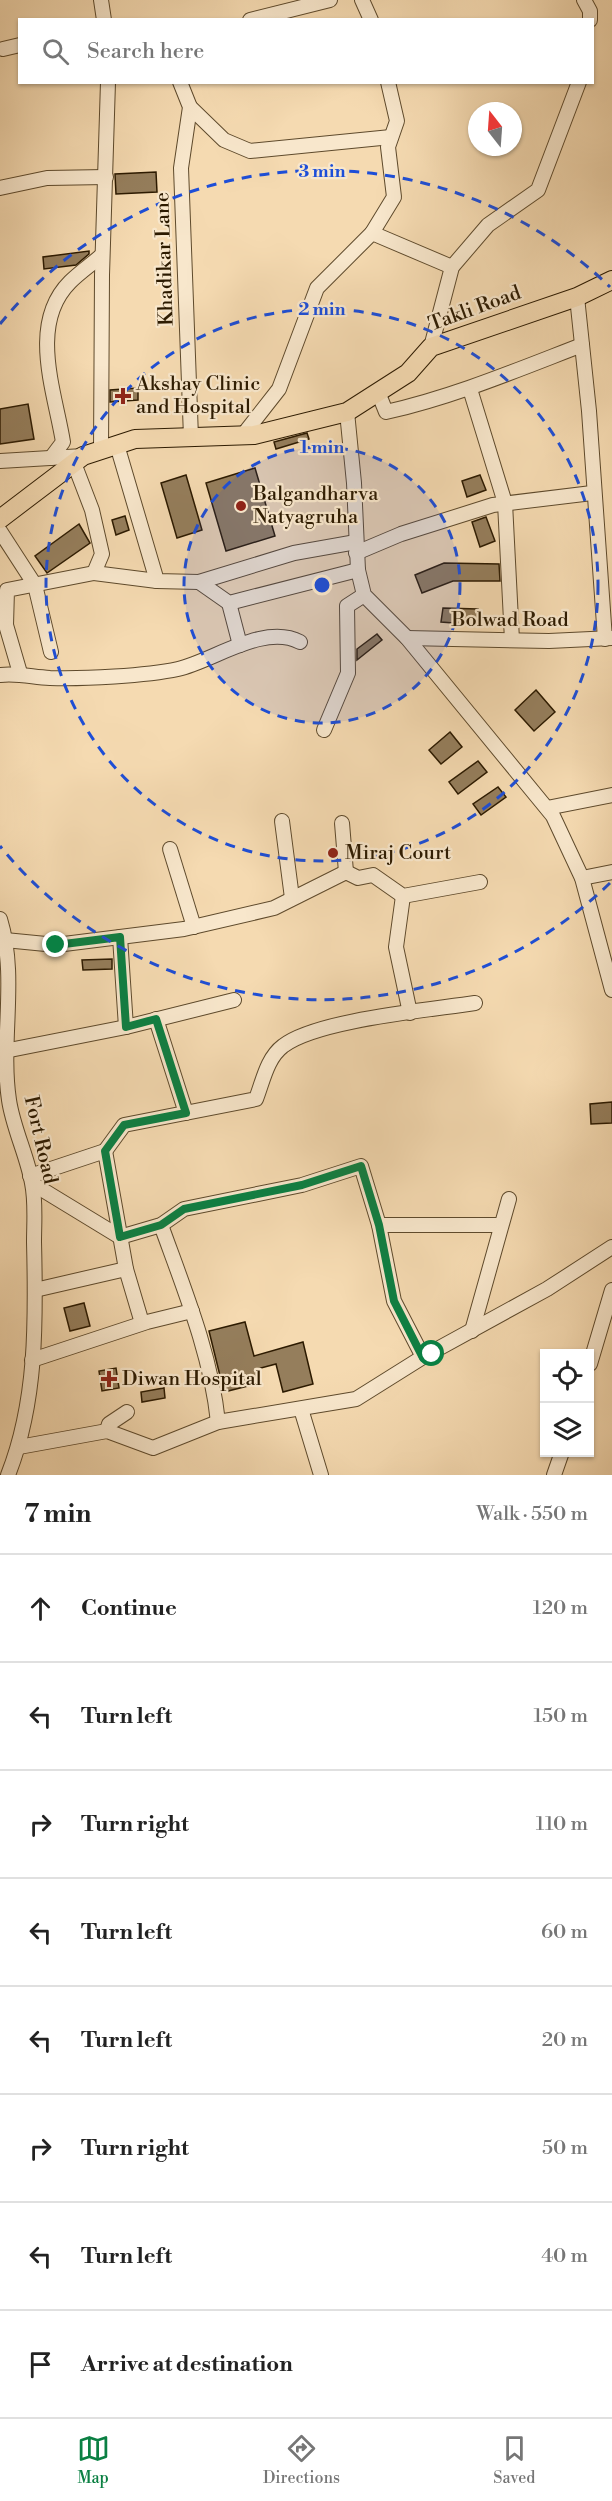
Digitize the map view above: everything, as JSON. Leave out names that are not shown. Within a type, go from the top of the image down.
[{"type":"main road","name":"Takli Road","points":[[0,519],[79,460],[135,439],[254,435],[347,412],[408,373],[430,347],[577,297],[612,280]]},
{"type":"street","points":[[101,0],[104,18]]},
{"type":"street","points":[[258,18],[330,0]]},
{"type":"street","points":[[362,0],[370,18]]},
{"type":"street","points":[[584,0],[590,12],[590,18]]},
{"type":"street","points":[[3,49],[18,45]]},
{"type":"street","points":[[108,84],[102,255],[109,448],[157,581]]},
{"type":"street","points":[[181,84],[190,107],[224,141],[250,151],[392,137]]},
{"type":"street","points":[[243,435],[279,389],[317,288],[372,233],[393,197],[388,147],[397,121],[388,84]]},
{"type":"street","points":[[430,347],[452,267],[488,225],[538,190],[578,84]]},
{"type":"street","name":"Khadikar Lane","points":[[190,107],[181,168],[191,437]]},
{"type":"street","points":[[0,188],[47,178],[106,177]]},
{"type":"street","points":[[372,233],[452,267]]},
{"type":"street","points":[[51,458],[63,442],[47,350],[49,318],[68,284],[102,255]]},
{"type":"street","points":[[577,297],[592,493],[608,638]]},
{"type":"street","points":[[378,393],[386,412],[470,389],[582,345]]},
{"type":"street","points":[[470,389],[505,503],[512,640]]},
{"type":"street","points":[[347,412],[354,483],[358,570],[364,595],[407,638],[547,808],[582,878],[606,944],[612,990]]},
{"type":"street","points":[[0,461],[51,458],[79,460],[102,554],[94,573]]},
{"type":"street","points":[[20,673],[6,625],[7,590],[94,573],[157,581],[199,582],[294,553],[356,547],[505,503],[592,493]]},
{"type":"street","points":[[0,531],[35,585],[51,652]]},
{"type":"street","points":[[229,603],[358,570]]},
{"type":"street","points":[[199,582],[229,603],[240,645]]},
{"type":"street","points":[[324,730],[348,673],[347,606],[364,595]]},
{"type":"street","points":[[0,675],[20,673],[50,678],[178,669],[240,645],[266,638],[289,636],[300,642]]},
{"type":"street","name":"Bolwad Road","points":[[407,638],[512,640],[608,638]]},
{"type":"street","points":[[547,808],[612,795]]},
{"type":"street","points":[[282,821],[292,898]]},
{"type":"street","points":[[342,823],[346,872]]},
{"type":"street","points":[[170,849],[194,927]]},
{"type":"street","points":[[4,940],[56,945],[194,927],[274,908],[346,872]]},
{"type":"street","points":[[346,872],[358,878],[373,875],[404,896],[480,882]]},
{"type":"street","points":[[582,878],[612,872]]},
{"type":"street","points":[[404,896],[396,947],[410,1013]]},
{"type":"street","name":"Fort Road","points":[[0,919],[10,985],[4,1052],[9,1100],[31,1180],[35,1290],[29,1395],[19,1447],[8,1475]]},
{"type":"street","points":[[120,937],[126,1027]]},
{"type":"street","points":[[4,1052],[126,1027],[234,1000]]},
{"type":"street","points":[[31,1180],[105,1151],[124,1125],[256,1099],[269,1062],[282,1047],[308,1032],[475,1003]]},
{"type":"street","points":[[156,1019],[186,1113]]},
{"type":"street","points":[[105,1151],[126,1269],[142,1323]]},
{"type":"street","points":[[31,1180],[120,1237],[161,1225],[184,1209],[302,1185],[361,1166],[379,1225],[394,1301],[423,1358]]},
{"type":"street","points":[[472,1331],[509,1199]]},
{"type":"street","points":[[161,1225],[192,1311],[215,1391],[218,1422]]},
{"type":"street","points":[[379,1225],[501,1225]]},
{"type":"street","points":[[19,1447],[107,1431],[153,1448],[218,1422],[356,1400],[423,1358],[548,1289],[612,1247]]},
{"type":"street","points":[[35,1290],[126,1269]]},
{"type":"street","points":[[594,1351],[612,1290]]},
{"type":"street","points":[[32,1360],[142,1323],[192,1311]]},
{"type":"street","points":[[301,1409],[321,1475]]},
{"type":"street","points":[[107,1431],[110,1424],[127,1412]]},
{"type":"street","points":[[554,1475],[560,1457]]},
{"type":"building","points":[[156,172],[157,192],[116,194],[115,174]]},
{"type":"building","points":[[89,251],[89,254],[76,265],[44,269],[43,257]]},
{"type":"building","points":[[138,388],[138,400],[110,402],[110,390]]},
{"type":"building","points":[[28,404],[34,439],[0,444],[0,409]]},
{"type":"building","points":[[307,433],[309,439],[276,449],[274,442]]},
{"type":"building","points":[[255,468],[275,536],[226,551],[206,483]]},
{"type":"building","points":[[186,475],[202,530],[177,538],[161,483]]},
{"type":"building","points":[[480,475],[486,490],[467,497],[462,481]]},
{"type":"building","points":[[125,516],[129,530],[116,535],[112,520]]},
{"type":"building","points":[[486,517],[495,541],[480,547],[472,522]]},
{"type":"building","points":[[79,524],[90,543],[47,573],[35,556]]},
{"type":"building","points":[[444,563],[499,564],[500,581],[453,581],[422,593],[415,575]]},
{"type":"building","points":[[443,608],[478,609],[479,625],[441,622]]},
{"type":"building","points":[[377,634],[382,640],[357,660],[357,649]]},
{"type":"building","points":[[536,690],[555,712],[534,731],[515,710]]},
{"type":"building","points":[[450,732],[462,747],[441,764],[429,750]]},
{"type":"building","points":[[478,761],[487,772],[458,794],[449,782]]},
{"type":"building","points":[[498,787],[506,797],[481,815],[473,804]]},
{"type":"building","points":[[112,959],[112,969],[83,970],[82,960]]},
{"type":"building","points":[[612,1102],[612,1123],[591,1124],[590,1104]]},
{"type":"building","points":[[84,1303],[90,1326],[70,1331],[64,1308]]},
{"type":"building","points":[[245,1322],[254,1356],[303,1342],[313,1384],[283,1392],[276,1364],[257,1369],[260,1383],[224,1392],[209,1331]]},
{"type":"building","points":[[116,1368],[119,1388],[102,1391],[99,1371]]},
{"type":"building","points":[[164,1388],[165,1398],[142,1402],[141,1392]]},
{"type":"place","name":"Akshay Clinic and Hospital","points":[[123,396]]},
{"type":"place","name":"Balgandharva Natyagruha","points":[[241,506]]},
{"type":"place","name":"Miraj Court","points":[[333,853]]},
{"type":"place","name":"Diwan Hospital","points":[[109,1379]]},
{"type":"route","points":[[56,945],[120,937],[126,1027],[156,1019],[186,1113],[124,1125],[105,1151],[120,1237],[161,1225],[184,1209],[302,1185],[361,1166],[379,1225],[394,1301],[423,1358],[432,1354]]}]
